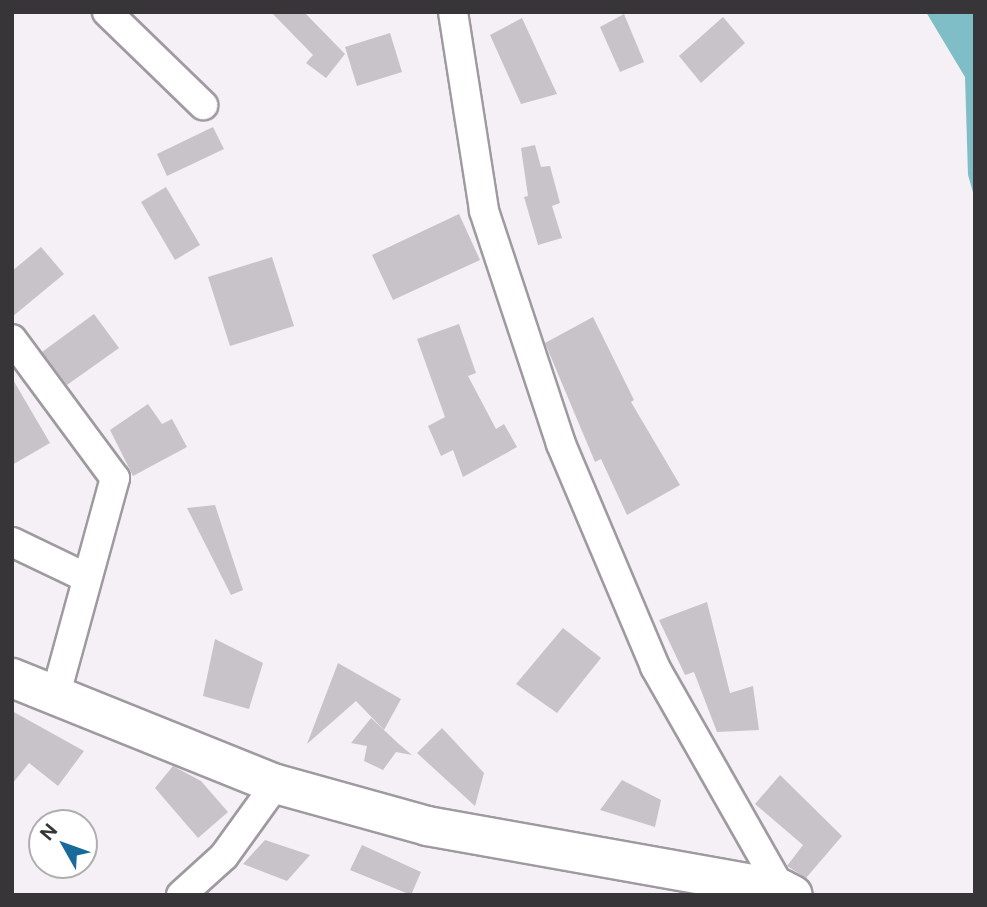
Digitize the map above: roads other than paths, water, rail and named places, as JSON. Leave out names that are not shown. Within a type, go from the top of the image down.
[{"type":"street","points":[[107,12],[203,105]]},
{"type":"street","points":[[453,12],[484,211],[561,444],[655,667],[787,892]]},
{"type":"street","points":[[12,339],[115,478],[55,698]]},
{"type":"street","points":[[12,542],[87,578]]},
{"type":"street","points":[[12,678],[55,698],[276,784],[427,827],[787,892]]},
{"type":"street","points":[[181,895],[224,856],[276,784]]},
{"type":"water","points":[[926,12],[975,12],[975,199],[968,175],[965,77]]}]
